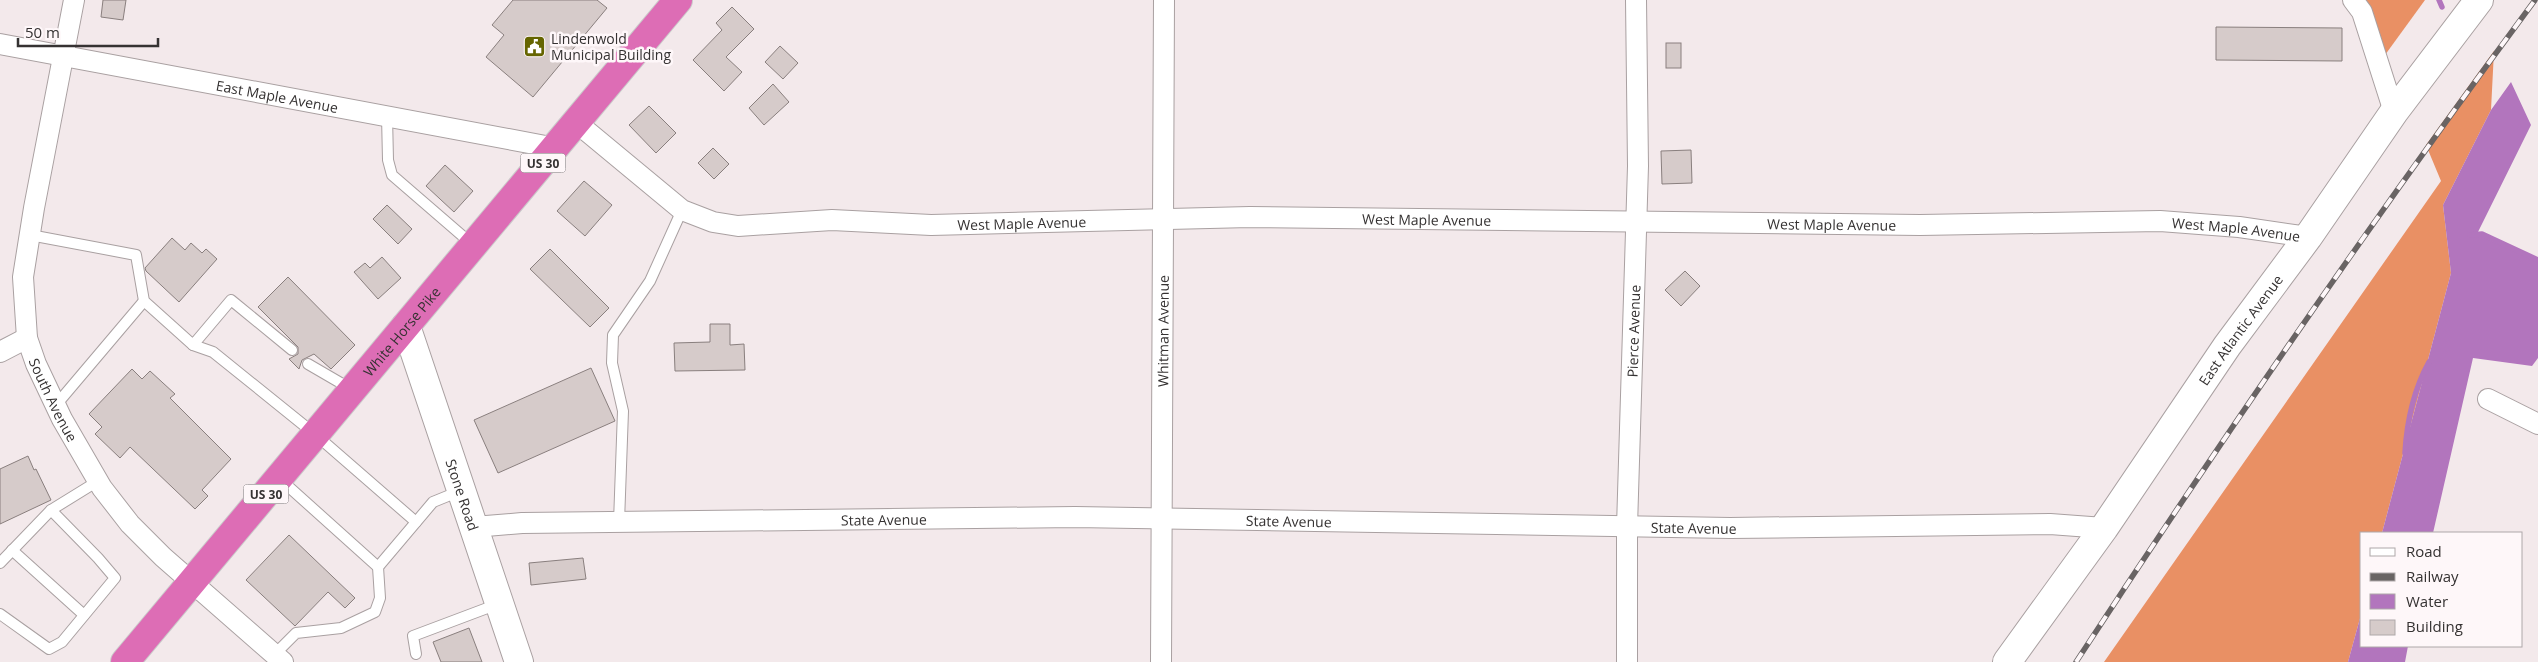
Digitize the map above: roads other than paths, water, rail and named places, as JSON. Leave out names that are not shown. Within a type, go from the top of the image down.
[{"type":"highway","name":"White Horse Pike","points":[[125,662],[280,479],[678,0]]},
{"type":"street","name":"South Avenue","points":[[74,0],[23,277],[27,338],[36,364],[56,405],[98,481],[130,524],[163,556],[279,659]]},
{"type":"street","name":"Whitman Avenue","points":[[1161,662],[1164,0]]},
{"type":"street","name":"Pierce Avenue","points":[[1627,662],[1627,526],[1636,221],[1636,0]]},
{"type":"street","points":[[2353,0],[2362,12],[2394,112]]},
{"type":"street","name":"East Atlantic Avenue","points":[[2007,662],[2104,528],[2228,346],[2308,237],[2394,112],[2479,0]]},
{"type":"street","name":"East Maple Avenue","points":[[0,44],[556,148]]},
{"type":"street","name":"West Maple Avenue","points":[[577,123],[682,210],[713,222],[738,226],[832,220],[931,225],[1250,217],[1920,225],[2160,221],[2239,227],[2308,237]]},
{"type":"street","name":"Stone Road","points":[[406,326],[519,662]]},
{"type":"street","points":[[0,352],[27,338]]},
{"type":"street","points":[[2488,399],[2538,424]]},
{"type":"street","name":"State Avenue","points":[[474,527],[522,523],[1075,517],[1730,528],[2050,524],[2104,528]]},
{"type":"lane","points":[[387,116],[388,160],[392,175],[474,246]]},
{"type":"lane","points":[[619,522],[623,411],[612,363],[613,335],[650,281],[682,210]]},
{"type":"lane","points":[[30,235],[136,255],[144,301],[193,345],[213,352],[316,435],[416,522]]},
{"type":"lane","points":[[193,345],[232,300],[292,350]]},
{"type":"lane","points":[[56,405],[144,301]]},
{"type":"lane","points":[[308,364],[354,390]]},
{"type":"lane","points":[[280,479],[378,567]]},
{"type":"lane","points":[[0,563],[51,510],[98,481]]},
{"type":"lane","points":[[279,659],[296,634],[341,628],[375,612],[380,598],[378,567],[433,502],[461,491]]},
{"type":"lane","points":[[0,614],[48,648],[62,642],[115,578],[51,510]]},
{"type":"lane","points":[[12,550],[84,615]]},
{"type":"lane","points":[[416,654],[414,636],[499,603]]},
{"type":"water","points":[[2511,82],[2531,125],[2477,234],[2538,262],[2538,358],[2532,366],[2473,358],[2433,532],[2382,532],[2451,273],[2443,205],[2491,110]]},
{"type":"water","points":[[2360,618],[2360,647],[2408,647],[2405,662],[2348,662]]},
{"type":"waterway","points":[[2439,0],[2442,7]]},
{"type":"waterway","points":[[2470,235],[2482,234],[2538,260]]},
{"type":"waterway","points":[[2405,453],[2407,429],[2412,406],[2423,373],[2429,362]]},
{"type":"railway","points":[[2076,662],[2187,494],[2358,245],[2535,0]]},
{"type":"place","name":"Lindenwold Municipal Building","points":[[535,46]]}]
